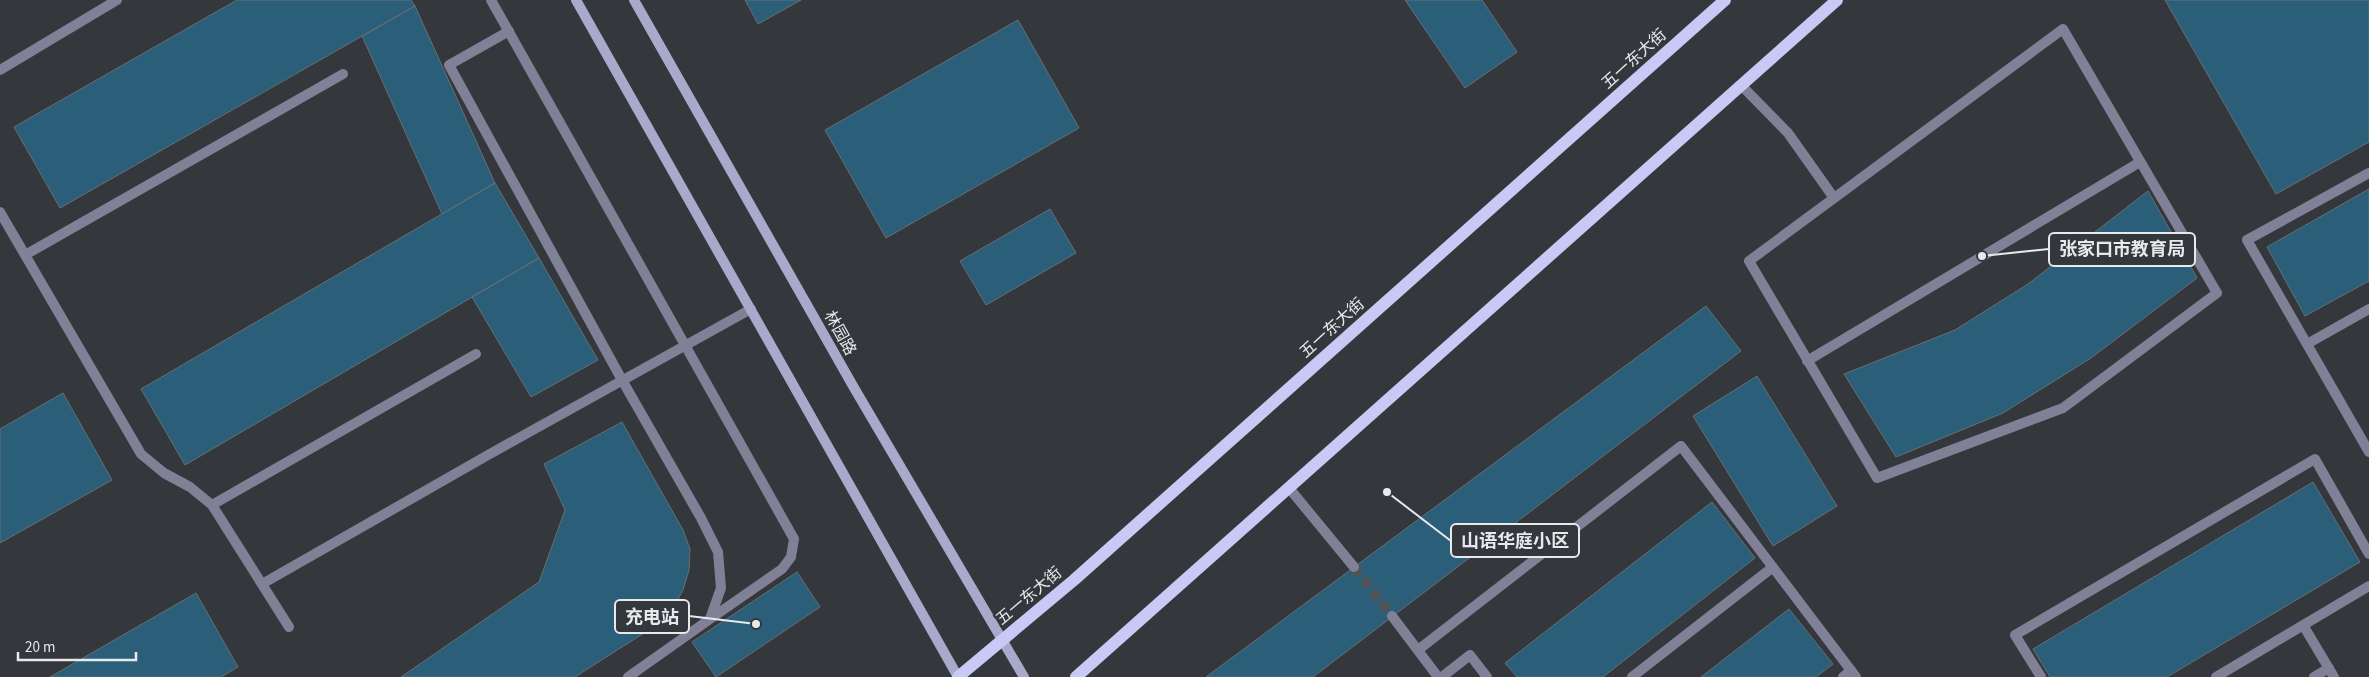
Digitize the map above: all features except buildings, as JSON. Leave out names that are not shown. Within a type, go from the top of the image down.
[{"type":"main road","points":[[576,0],[958,677]]},
{"type":"main road","name":"林园路","points":[[634,0],[853,386],[1024,677]]},
{"type":"main road","name":"五一东大街","points":[[958,677],[1082,574],[1724,0]]},
{"type":"main road","points":[[1076,677],[1837,0]]},
{"type":"street","points":[[0,70],[117,0]]},
{"type":"street","points":[[491,0],[794,539],[791,558],[782,570],[628,677]]},
{"type":"street","points":[[2063,29],[2140,162],[2217,293],[2063,408],[1877,478],[1749,261],[2063,29]]},
{"type":"street","points":[[509,31],[449,65],[622,380],[701,518],[718,552],[721,588],[710,619]]},
{"type":"street","points":[[25,255],[343,74]]},
{"type":"street","points":[[1741,85],[1788,133],[1834,198]]},
{"type":"street","points":[[1807,361],[2140,162]]},
{"type":"street","points":[[2369,173],[2247,240],[2369,452]]},
{"type":"street","points":[[0,212],[141,454],[164,473],[190,487],[212,505],[290,627]]},
{"type":"street","points":[[262,584],[751,309]]},
{"type":"street","points":[[2307,344],[2369,309]]},
{"type":"street","points":[[212,505],[476,354]]},
{"type":"street","points":[[1418,650],[1681,446],[1854,674],[1843,677]]},
{"type":"street","points":[[2040,677],[2015,636],[2316,459],[2369,554]]},
{"type":"street","points":[[1290,488],[1354,567]]},
{"type":"street","points":[[1632,677],[1773,567]]},
{"type":"street","points":[[2216,677],[2369,586]]},
{"type":"street","points":[[1392,616],[1438,677]]},
{"type":"street","points":[[2303,625],[2332,673],[2314,677]]},
{"type":"street","points":[[1442,677],[1470,655],[1487,677]]},
{"type":"tunnel","points":[[1354,567],[1392,616]]},
{"type":"place","name":"张家口市教育局","points":[[1982,256]]},
{"type":"place","name":"山语华庭小区","points":[[1387,492]]},
{"type":"place","name":"充电站","points":[[756,624]]}]
